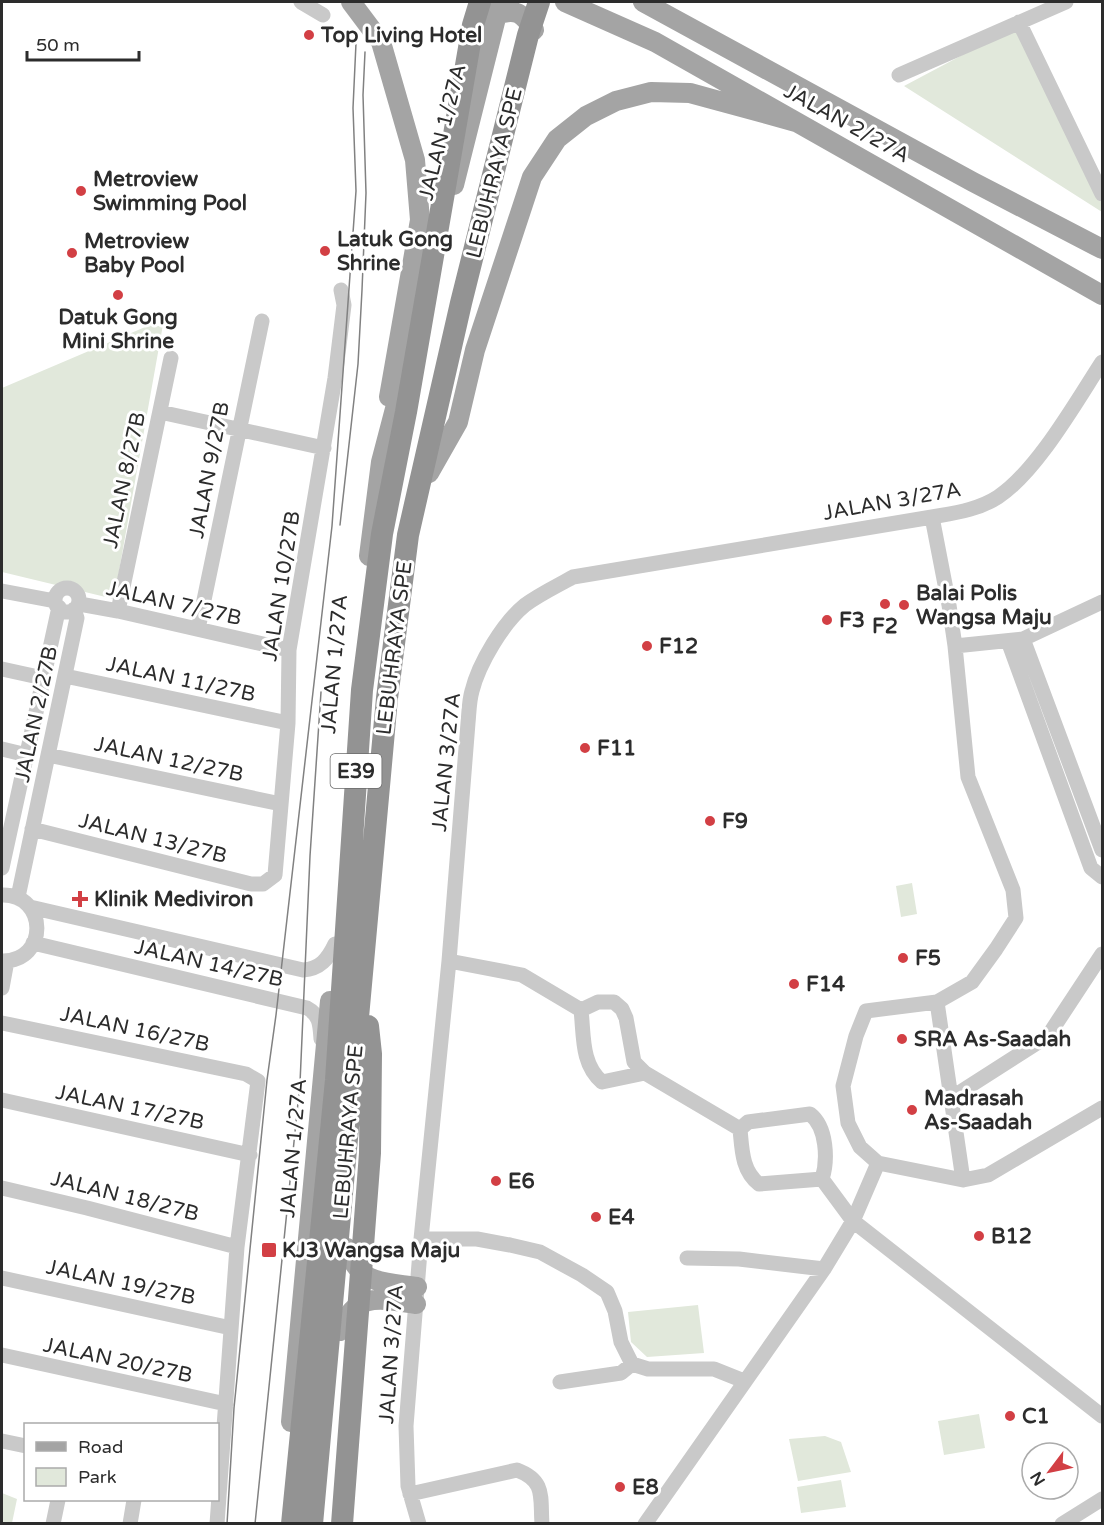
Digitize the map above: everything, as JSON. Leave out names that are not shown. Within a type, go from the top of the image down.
[{"type":"highway","name":"LEBUHRAYA SPE","points":[[312,1524],[387,698],[408,535],[461,303],[528,35],[540,2]]},
{"type":"highway","name":"LEBUHRAYA SPE","points":[[292,1524],[336,1080],[362,690],[382,534],[406,412],[473,25],[492,6]]},
{"type":"highway","points":[[342,1524],[370,1153],[371,1054],[363,976]]},
{"type":"main road","points":[[351,2],[381,42],[415,160],[420,220],[390,390],[381,462]]},
{"type":"main road","points":[[321,1524],[409,575],[429,473],[540,2]]},
{"type":"main road","name":"JALAN 2/27A","points":[[565,2],[655,42],[1102,295]]},
{"type":"main road","name":"JALAN 2/27A","points":[[643,2],[1095,246]]},
{"type":"main road","points":[[492,6],[521,14],[534,30]]},
{"type":"main road","name":"JALAN 1/27A","points":[[283,1524],[294,1383],[325,1071],[357,663],[371,530],[381,462],[460,165],[492,6]]},
{"type":"main road","points":[[429,473],[458,422],[475,350],[532,177],[557,140],[586,117],[616,101],[651,92],[690,93],[796,122]]},
{"type":"main road","points":[[1095,246],[1102,259]]},
{"type":"main road","points":[[347,1248],[357,1269],[365,1276],[416,1296]]},
{"type":"main road","points":[[340,1331],[350,1312],[357,1305],[374,1298],[416,1296]]},
{"type":"street","points":[[301,2],[323,15]]},
{"type":"street","points":[[899,75],[1066,2]]},
{"type":"street","points":[[1019,22],[1102,194]]},
{"type":"street","name":"JALAN 10/27B","points":[[263,884],[275,875],[288,723],[289,650],[324,448],[344,305],[341,290]]},
{"type":"street","name":"JALAN 9/27B","points":[[198,629],[261,321]]},
{"type":"street","name":"JALAN 8/27B","points":[[118,611],[171,358]]},
{"type":"street","name":"JALAN 3/27A","points":[[419,1524],[410,1494],[406,1426],[472,691],[484,660],[503,630],[523,607],[573,577],[932,517],[969,510],[998,497],[1042,452],[1102,362]]},
{"type":"street","points":[[160,412],[324,448]]},
{"type":"street","points":[[932,517],[955,646],[968,777],[1013,890],[1016,918],[972,982],[937,1002],[866,1011],[856,1036],[843,1086],[848,1123],[860,1147],[878,1163],[963,1180],[988,1175],[1102,1108]]},
{"type":"street","name":"JALAN 7/27B","points":[[2,591],[118,611],[289,650]]},
{"type":"street","points":[[955,646],[1015,640],[1102,602]]},
{"type":"street","name":"JALAN 2/27B","points":[[24,902],[33,829],[77,618],[67,603]]},
{"type":"street","name":"JALAN 2/27B","points":[[2,868],[6,828],[27,755],[43,678],[67,603]]},
{"type":"street","points":[[1015,640],[1102,850]]},
{"type":"street","points":[[1015,640],[1091,868],[1102,878]]},
{"type":"street","points":[[2,669],[43,678]]},
{"type":"street","name":"JALAN 11/27B","points":[[65,676],[288,723]]},
{"type":"street","points":[[2,749],[27,755]]},
{"type":"street","name":"JALAN 12/27B","points":[[48,755],[281,804]]},
{"type":"street","name":"JALAN 13/27B","points":[[33,829],[251,884],[263,884]]},
{"type":"street","name":"JALAN 14/27B","points":[[2,895],[303,970],[310,970],[323,964],[335,944]]},
{"type":"street","points":[[2,988],[4,961],[18,958],[27,952],[37,934],[37,924],[24,902]]},
{"type":"street","name":"JALAN 14/27B","points":[[33,944],[307,1008],[314,1012],[319,1020],[325,1071]]},
{"type":"street","points":[[951,1098],[1048,1036],[1102,954]]},
{"type":"street","points":[[449,961],[522,975],[581,1010]]},
{"type":"street","points":[[581,1010],[598,1002],[614,1002],[622,1009],[626,1017],[634,1062],[645,1074],[740,1129]]},
{"type":"street","points":[[937,1002],[963,1180]]},
{"type":"street","points":[[581,1010],[587,1059],[592,1074],[602,1082],[645,1074]]},
{"type":"street","name":"JALAN 16/27B","points":[[2,1023],[246,1074],[258,1081],[250,1155]]},
{"type":"street","name":"JALAN 17/27B","points":[[2,1100],[250,1155]]},
{"type":"street","points":[[740,1129],[748,1122],[810,1114],[817,1119],[822,1134],[826,1166],[822,1179]]},
{"type":"street","points":[[740,1129],[744,1161],[750,1178],[759,1184],[822,1179]]},
{"type":"street","points":[[219,1481],[237,1247],[250,1155]]},
{"type":"street","points":[[645,1524],[824,1269],[853,1221],[878,1163]]},
{"type":"street","points":[[822,1179],[853,1221],[1102,1416]]},
{"type":"street","name":"JALAN 18/27B","points":[[2,1188],[237,1247]]},
{"type":"street","points":[[422,1239],[477,1239],[540,1252],[607,1292],[615,1311],[621,1342],[632,1364],[648,1369],[714,1369],[744,1381]]},
{"type":"street","points":[[687,1258],[739,1259],[824,1269]]},
{"type":"street","name":"JALAN 19/27B","points":[[2,1278],[231,1328]]},
{"type":"street","name":"JALAN 20/27B","points":[[2,1355],[226,1404]]},
{"type":"street","points":[[560,1382],[621,1373],[632,1364]]},
{"type":"street","points":[[2,1441],[24,1446]]},
{"type":"street","points":[[410,1494],[517,1470],[530,1475],[539,1486],[543,1524]]},
{"type":"street","points":[[1062,1524],[1102,1499]]},
{"type":"street","points":[[53,1524],[58,1501]]},
{"type":"street","points":[[130,1524],[134,1501]]},
{"type":"street","points":[[217,1524],[218,1501]]},
{"type":"green space","points":[[1017,26],[1102,204],[1102,212],[904,86]]},
{"type":"green space","points":[[164,319],[114,599],[2,572],[2,388]]},
{"type":"green space","points":[[912,883],[917,914],[901,917],[896,886]]},
{"type":"green space","points":[[698,1305],[704,1353],[647,1357],[631,1342],[628,1312]]},
{"type":"green space","points":[[979,1414],[985,1448],[944,1455],[938,1421]]},
{"type":"green space","points":[[825,1436],[841,1442],[851,1472],[798,1481],[789,1439]]},
{"type":"green space","points":[[841,1480],[846,1507],[801,1513],[797,1487]]},
{"type":"green space","points":[[2,1493],[17,1499],[12,1523],[2,1523]]},
{"type":"tram line","points":[[227,1524],[234,1408],[267,1080],[332,526],[356,191],[353,108],[356,43]]},
{"type":"tram line","points":[[340,525],[358,364],[362,290],[366,193],[363,95],[365,52]]},
{"type":"tram line","points":[[255,1524],[300,1083],[310,856],[321,692]]},
{"type":"place","name":"Top Living Hotel","points":[[309,35]]},
{"type":"place","name":"Metroview Swimming Pool","points":[[81,191]]},
{"type":"place","name":"Latuk Gong Shrine","points":[[325,251]]},
{"type":"place","name":"Metroview Baby Pool","points":[[72,253]]},
{"type":"place","name":"Datuk Gong Mini Shrine","points":[[118,295]]},
{"type":"place","name":"F2","points":[[885,604]]},
{"type":"place","name":"Balai Polis Wangsa Maju","points":[[904,605]]},
{"type":"place","name":"F3","points":[[827,620]]},
{"type":"place","name":"F12","points":[[647,646]]},
{"type":"place","name":"F11","points":[[585,748]]},
{"type":"place","name":"F9","points":[[710,821]]},
{"type":"place","name":"Klinik Mediviron","points":[[80,899]]},
{"type":"place","name":"F5","points":[[903,958]]},
{"type":"place","name":"F14","points":[[794,984]]},
{"type":"place","name":"SRA As-Saadah","points":[[902,1039]]},
{"type":"place","name":"Madrasah As-Saadah","points":[[912,1110]]},
{"type":"place","name":"E6","points":[[496,1181]]},
{"type":"place","name":"E4","points":[[596,1217]]},
{"type":"place","name":"B12","points":[[979,1236]]},
{"type":"place","name":"KJ3 Wangsa Maju","points":[[269,1250]]},
{"type":"place","name":"C1","points":[[1010,1416]]},
{"type":"place","name":"E8","points":[[620,1487]]}]
